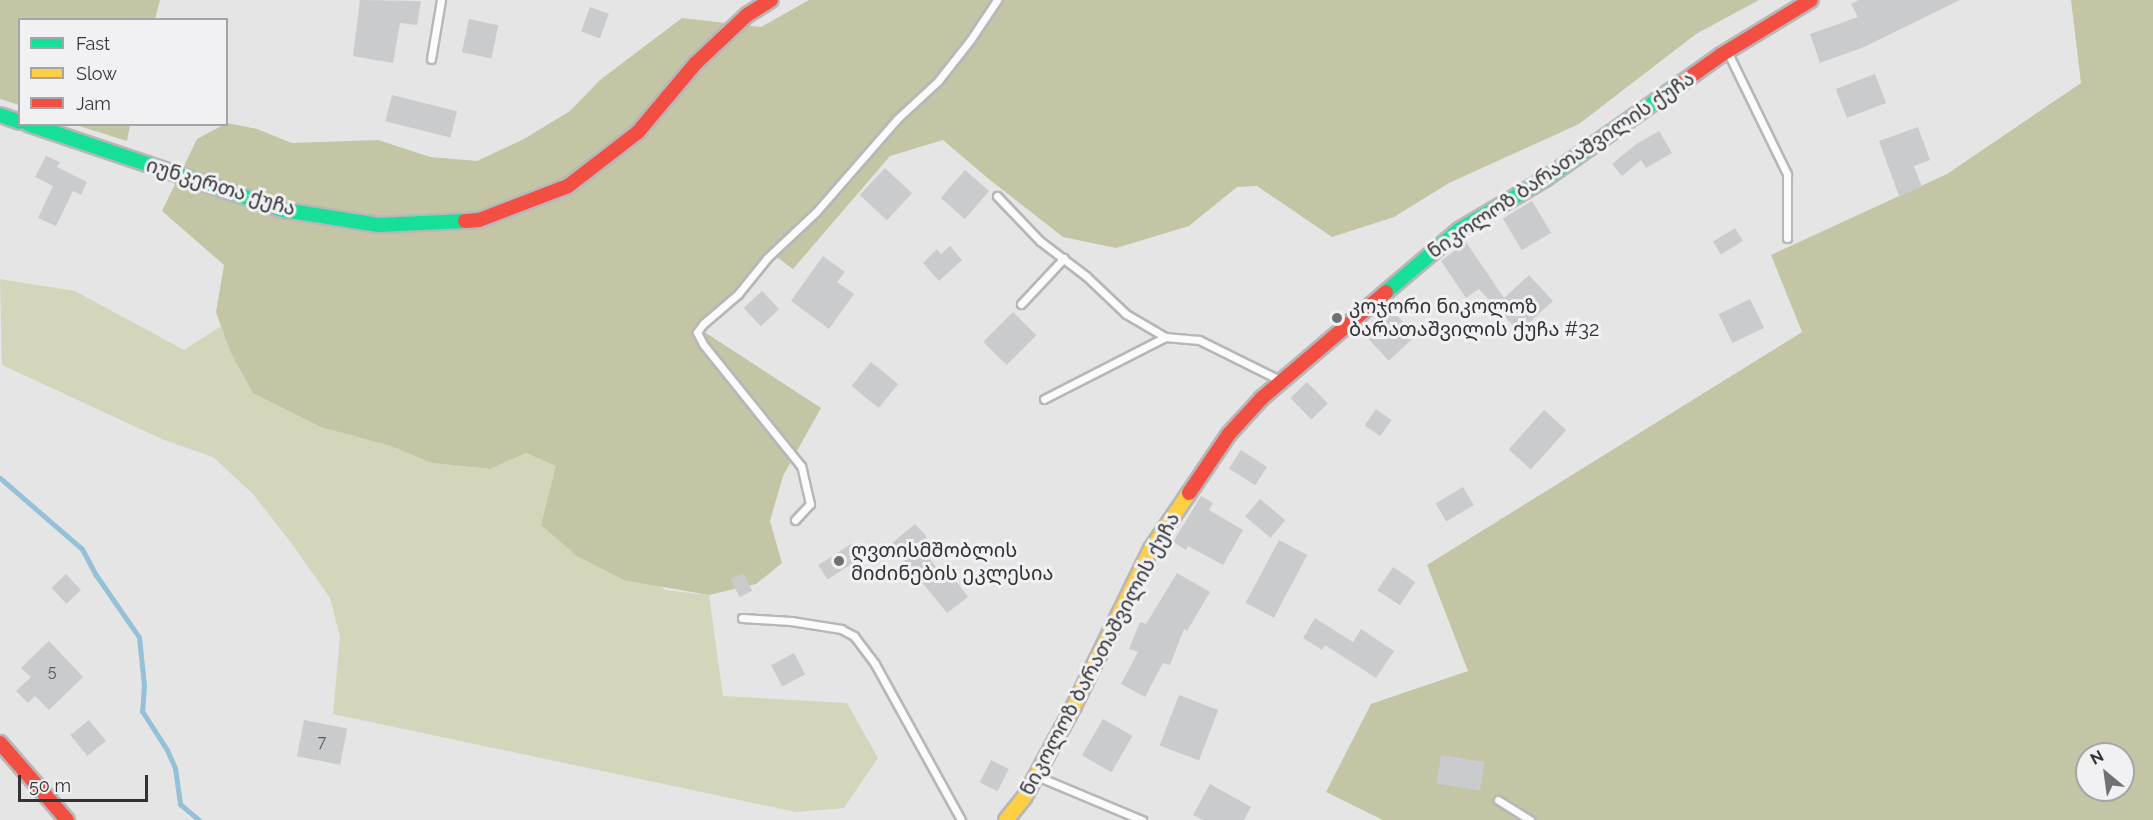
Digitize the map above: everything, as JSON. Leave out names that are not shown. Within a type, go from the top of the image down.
[{"type":"street","name":"იუნკერთა ქუჩა","points":[[34,126],[284,210],[379,225],[479,220],[568,186],[638,132],[696,63],[747,15],[771,0]]},
{"type":"street","name":"ნიკოლოზ ბარათაშვილის ქუჩა","points":[[1006,820],[1024,798],[1074,706],[1151,549],[1229,434],[1281,381],[1460,230],[1545,179],[1727,51],[1811,0]]},
{"type":"street","points":[[0,115],[18,121]]},
{"type":"street","points":[[0,742],[67,820]]},
{"type":"lane","points":[[431,59],[441,0]]},
{"type":"lane","points":[[795,520],[810,504],[801,466],[703,344],[697,332],[738,294],[767,258],[816,212],[897,119],[938,81],[997,0]]},
{"type":"lane","points":[[1727,51],[1786,174],[1787,238]]},
{"type":"lane","points":[[997,196],[1040,241],[1064,258],[1126,314],[1165,337],[1199,340],[1281,381]]},
{"type":"lane","points":[[1021,304],[1064,258]]},
{"type":"lane","points":[[1044,399],[1165,337]]},
{"type":"lane","points":[[742,618],[791,621],[841,629],[854,636],[875,664],[961,820]]},
{"type":"lane","points":[[1036,776],[1142,820]]},
{"type":"lane","points":[[1498,801],[1530,820]]},
{"type":"green space","points":[[0,0],[160,0],[155,18],[18,18],[18,105],[0,99]]},
{"type":"green space","points":[[809,0],[1759,0],[1696,34],[1579,124],[1449,183],[1394,217],[1332,237],[1257,186],[1237,187],[1189,226],[1116,248],[1063,237],[943,140],[890,156],[793,269],[767,250],[703,331],[821,408],[783,476],[770,521],[782,563],[756,584],[709,595],[624,580],[577,556],[541,525],[556,466],[526,453],[490,469],[432,463],[388,445],[321,427],[253,393],[230,351],[216,312],[224,265],[162,211],[197,139],[221,126],[228,126],[228,123],[257,129],[292,143],[378,140],[430,157],[477,161],[524,139],[570,111],[600,80],[682,18],[761,27]]},
{"type":"green space","points":[[2071,0],[2153,0],[2153,820],[1383,820],[1326,792],[1371,704],[1468,671],[1427,565],[1802,332],[1771,255],[1947,174],[2081,83]]},
{"type":"green space","points":[[79,126],[130,126],[127,141]]},
{"type":"green space","points":[[0,279],[75,291],[184,350],[221,326],[230,351],[388,445],[432,463],[490,469],[526,453],[557,466],[665,590],[709,595],[723,696],[847,703],[878,758],[844,808],[796,812],[333,714],[340,637],[330,598],[292,544],[253,494],[213,457],[164,440],[2,365]]},
{"type":"building","points":[[360,0],[421,1],[417,25],[400,23],[393,63],[353,56]]},
{"type":"building","points":[[1859,0],[1960,0],[1864,47],[1820,63],[1810,34],[1858,17],[1851,4]]},
{"type":"building","points":[[590,7],[609,14],[600,38],[581,31]]},
{"type":"building","points":[[469,19],[498,25],[491,58],[462,52]]},
{"type":"building","points":[[1875,74],[1886,103],[1847,118],[1836,89]]},
{"type":"building","points":[[392,95],[457,111],[450,137],[385,121]]},
{"type":"building","points":[[1918,127],[1930,160],[1914,166],[1922,187],[1899,196],[1879,141]]},
{"type":"building","points":[[1659,131],[1672,153],[1646,168],[1641,160],[1622,176],[1612,164],[1635,145]]},
{"type":"building","points":[[46,156],[60,162],[57,167],[87,182],[81,195],[73,191],[56,226],[38,218],[53,186],[35,177]]},
{"type":"building","points":[[885,168],[912,193],[887,220],[860,195]]},
{"type":"building","points":[[965,170],[989,191],[965,219],[941,198]]},
{"type":"building","points":[[1532,201],[1551,233],[1522,250],[1503,219]]},
{"type":"building","points":[[1735,228],[1743,241],[1721,254],[1713,242]]},
{"type":"building","points":[[1466,242],[1504,298],[1529,275],[1553,301],[1519,332],[1479,289],[1466,298],[1441,261]]},
{"type":"building","points":[[950,246],[962,260],[939,281],[923,263],[937,249],[941,254]]},
{"type":"building","points":[[823,256],[845,272],[837,282],[854,294],[829,329],[791,301]]},
{"type":"building","points":[[762,291],[779,309],[761,326],[744,308]]},
{"type":"building","points":[[1750,299],[1764,328],[1733,343],[1719,314]]},
{"type":"building","points":[[1392,310],[1416,336],[1389,361],[1365,335]]},
{"type":"building","points":[[1013,312],[1036,335],[1007,365],[983,342]]},
{"type":"building","points":[[871,362],[898,384],[879,408],[851,386]]},
{"type":"building","points":[[1307,382],[1328,404],[1311,420],[1290,398]]},
{"type":"building","points":[[1376,409],[1392,420],[1380,436],[1365,425]]},
{"type":"building","points":[[1544,410],[1566,430],[1531,469],[1509,449]]},
{"type":"building","points":[[1241,450],[1267,467],[1255,485],[1229,468]]},
{"type":"building","points":[[1463,487],[1474,505],[1446,521],[1436,503]]},
{"type":"building","points":[[1201,496],[1213,503],[1209,510],[1243,530],[1223,565],[1188,546],[1186,550],[1173,542]]},
{"type":"building","points":[[1260,499],[1285,520],[1270,538],[1245,517]]},
{"type":"building","points":[[915,524],[927,537],[918,545],[948,581],[953,577],[968,597],[947,613],[891,544]]},
{"type":"building","points":[[1279,540],[1307,555],[1274,618],[1246,603]]},
{"type":"building","name":"ღვთისმშობლის მიძინების ეკლესია","points":[[851,544],[860,558],[828,579],[818,565]]},
{"type":"building","points":[[1393,567],[1415,582],[1400,605],[1377,590]]},
{"type":"building","points":[[743,573],[752,591],[740,597],[731,579]]},
{"type":"building","points":[[1177,573],[1210,592],[1187,631],[1184,629],[1170,665],[1163,663],[1145,697],[1121,684],[1138,652],[1129,649],[1140,622],[1146,624]]},
{"type":"building","points":[[66,574],[81,590],[66,604],[51,588]]},
{"type":"building","points":[[1315,618],[1353,642],[1361,629],[1394,651],[1376,678],[1325,645],[1322,650],[1303,638]]},
{"type":"building","points":[[49,641],[83,677],[49,710],[35,696],[28,703],[16,691],[31,677],[21,668]]},
{"type":"building","points":[[794,653],[805,674],[782,686],[771,665]]},
{"type":"building","points":[[1179,695],[1218,710],[1199,760],[1160,745]]},
{"type":"building","points":[[1103,719],[1132,736],[1111,772],[1082,755]]},
{"type":"building","points":[[89,720],[106,741],[87,756],[70,735]]},
{"type":"building","points":[[304,720],[347,728],[340,765],[297,756]]},
{"type":"building","points":[[1441,755],[1484,762],[1480,791],[1436,784]]},
{"type":"building","points":[[991,760],[1009,769],[997,791],[980,782]]},
{"type":"building","points":[[1210,784],[1251,807],[1244,820],[1203,820],[1193,815]]},
{"type":"waterway","points":[[0,478],[82,549],[96,575],[139,637],[144,685],[142,711],[167,750],[175,768],[180,804],[199,820]]},
{"type":"traffic: fast","points":[[1386,292],[1459,230],[1545,179],[1676,87]]},
{"type":"traffic: fast","points":[[0,115],[18,121]]},
{"type":"traffic: fast","points":[[34,126],[284,210],[379,225],[465,221]]},
{"type":"traffic: slow","points":[[1006,820],[1024,798],[1074,706],[1151,549],[1189,493]]},
{"type":"traffic: jam","points":[[465,221],[479,220],[568,186],[638,132],[696,63],[747,15],[771,0]]},
{"type":"traffic: jam","points":[[1676,87],[1721,55],[1811,0]]},
{"type":"traffic: jam","points":[[1189,493],[1229,434],[1262,398],[1386,292]]},
{"type":"traffic: jam","points":[[0,743],[67,820]]},
{"type":"place","name":"კოჯორი ნიკოლოზ ბარათაშვილის ქუჩა #32","points":[[1337,318]]},
{"type":"place","name":"ღვთისმშობლის მიძინების ეკლესია","points":[[839,561]]}]
